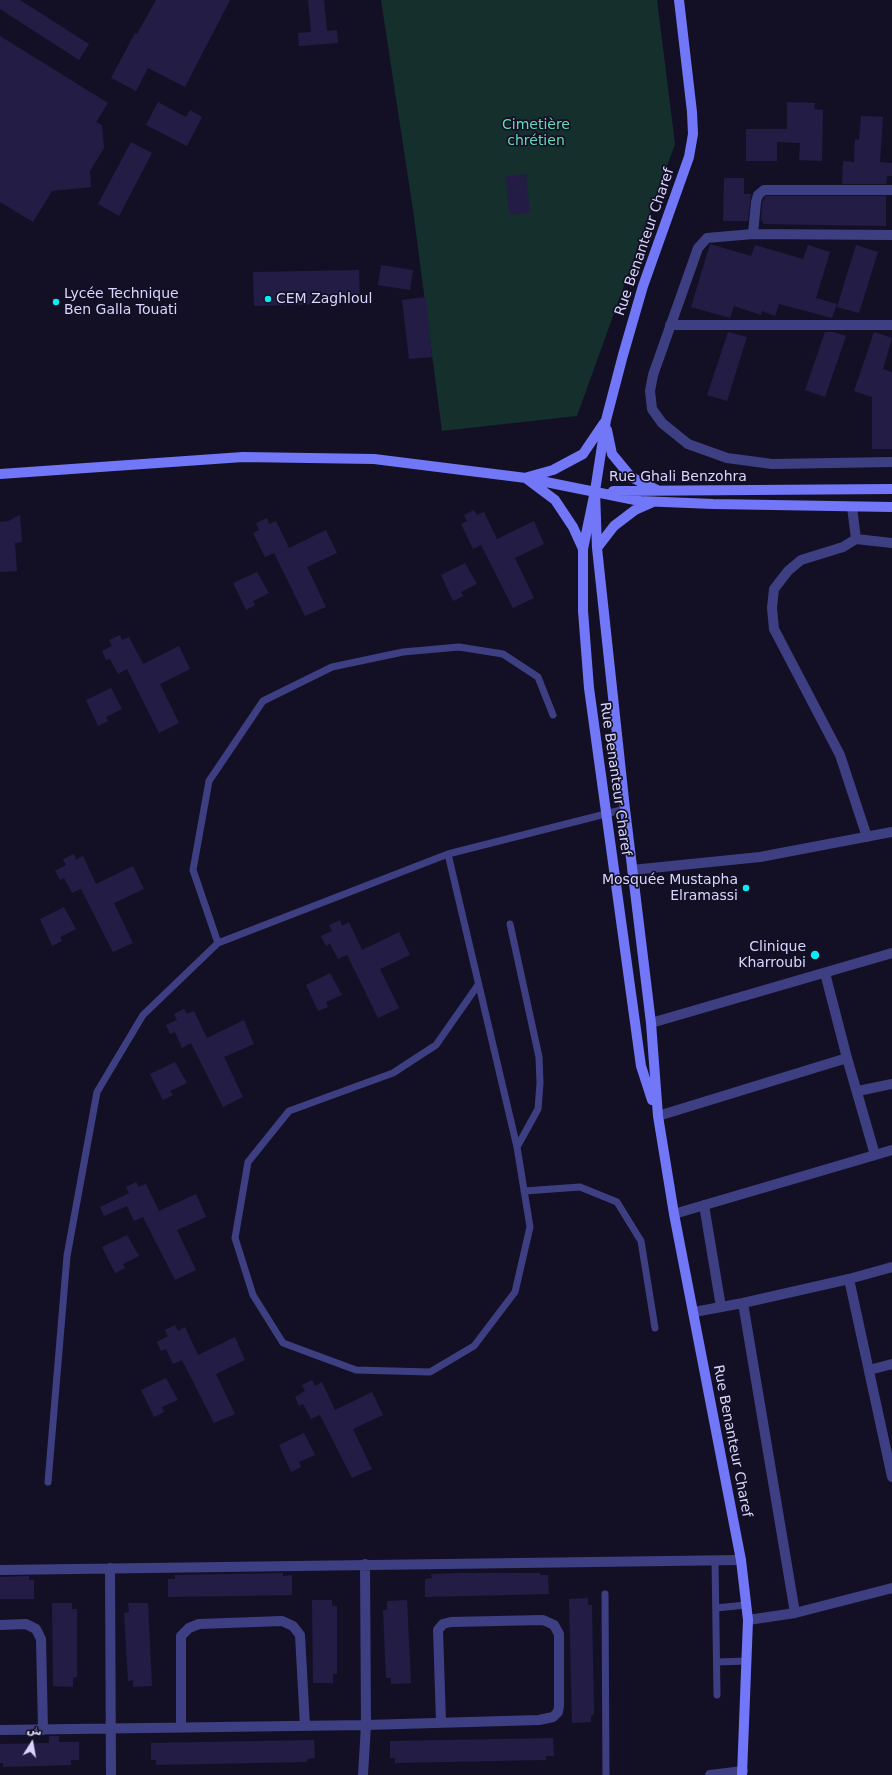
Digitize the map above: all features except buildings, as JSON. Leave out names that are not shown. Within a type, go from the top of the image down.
[{"type":"main road","name":"Rue Benanteur Charef","points":[[658,1116],[641,1066],[605,814],[589,688],[583,611],[583,549],[595,491],[606,420],[643,286],[690,158],[693,134],[692,112],[679,0]]},
{"type":"main road","points":[[526,478],[553,470],[583,454],[606,420]]},
{"type":"main road","points":[[606,420],[612,454],[631,477],[659,490]]},
{"type":"main road","points":[[0,474],[242,456],[374,459],[526,478],[595,491]]},
{"type":"main road","points":[[526,478],[555,500],[573,527],[583,549]]},
{"type":"main road","name":"Rue Ghali Benzohra","points":[[595,491],[892,489]]},
{"type":"main road","name":"Rue Benanteur Charef","points":[[595,491],[596,548],[632,870],[651,1023],[658,1116],[674,1214],[694,1312],[740,1560],[748,1620],[742,1773]]},
{"type":"main road","name":"Rue Ghali Benzohra","points":[[595,491],[640,501],[656,502],[892,507]]},
{"type":"main road","points":[[596,548],[614,526],[635,510],[656,502]]},
{"type":"street","points":[[753,234],[756,202],[758,195],[764,190],[892,190]]},
{"type":"street","points":[[892,235],[753,234],[707,238],[701,243],[670,325],[653,375],[650,391],[652,408],[662,423],[688,444],[727,458],[772,464],[892,462]]},
{"type":"street","points":[[670,325],[892,325]]},
{"type":"street","points":[[852,507],[856,539]]},
{"type":"street","points":[[867,837],[840,755],[774,629],[772,608],[774,589],[788,570],[801,560],[843,547],[856,539],[892,543]]},
{"type":"street","points":[[632,870],[760,857],[892,832]]},
{"type":"street","points":[[651,1023],[892,953]]},
{"type":"street","points":[[825,973],[847,1058],[858,1091],[875,1155]]},
{"type":"street","points":[[658,1116],[847,1058]]},
{"type":"street","points":[[858,1091],[892,1084]]},
{"type":"street","points":[[674,1214],[892,1150]]},
{"type":"street","points":[[704,1205],[721,1307]]},
{"type":"street","points":[[694,1312],[743,1303],[849,1279],[892,1267]]},
{"type":"street","points":[[849,1279],[892,1473]]},
{"type":"street","points":[[743,1303],[795,1613]]},
{"type":"street","points":[[869,1370],[892,1364]]},
{"type":"street","points":[[0,1570],[740,1560]]},
{"type":"street","points":[[363,1775],[366,1725],[365,1564]]},
{"type":"street","points":[[110,1568],[111,1775]]},
{"type":"street","points":[[748,1620],[795,1613],[892,1588]]},
{"type":"street","points":[[0,1730],[366,1725],[539,1720],[553,1717],[558,1712],[559,1706],[559,1634],[554,1625],[543,1620],[451,1622],[443,1624],[438,1630],[441,1722]]},
{"type":"street","points":[[181,1728],[181,1636],[189,1628],[199,1624],[282,1621],[293,1626],[300,1635],[305,1726]]},
{"type":"street","points":[[0,1625],[26,1624],[36,1630],[41,1639],[43,1730]]},
{"type":"street","points":[[710,1775],[742,1773]]},
{"type":"lane","points":[[218,943],[193,870],[209,781],[263,701],[332,668],[403,652],[459,647],[503,654],[538,677],[553,715]]},
{"type":"lane","points":[[48,1482],[67,1256],[97,1092],[143,1014],[218,943],[448,854],[625,809]]},
{"type":"lane","points":[[448,854],[517,1147],[530,1227],[515,1292],[474,1346],[430,1372],[356,1370],[283,1343],[253,1295],[235,1238],[248,1162],[289,1111],[393,1073],[436,1045],[478,985]]},
{"type":"lane","points":[[510,924],[539,1057],[540,1083],[538,1109],[517,1147]]},
{"type":"lane","points":[[524,1191],[580,1187],[616,1202],[641,1241],[655,1328]]},
{"type":"lane","points":[[715,1560],[717,1695]]},
{"type":"lane","points":[[605,1594],[606,1775]]},
{"type":"lane","points":[[716,1608],[746,1605]]},
{"type":"lane","points":[[717,1662],[746,1661]]},
{"type":"green space","name":"Cimetière chrétien","points":[[381,0],[657,0],[675,144],[577,416],[442,431],[413,210]]},
{"type":"place","name":"CEM Zaghloul","points":[[268,299]]},
{"type":"place","name":"Lycée Technique Ben Galla Touati","points":[[56,302]]},
{"type":"place","name":"Mosquée Mustapha Elramassi","points":[[746,888]]},
{"type":"place","name":"Clinique Kharroubi","points":[[815,955]]}]
